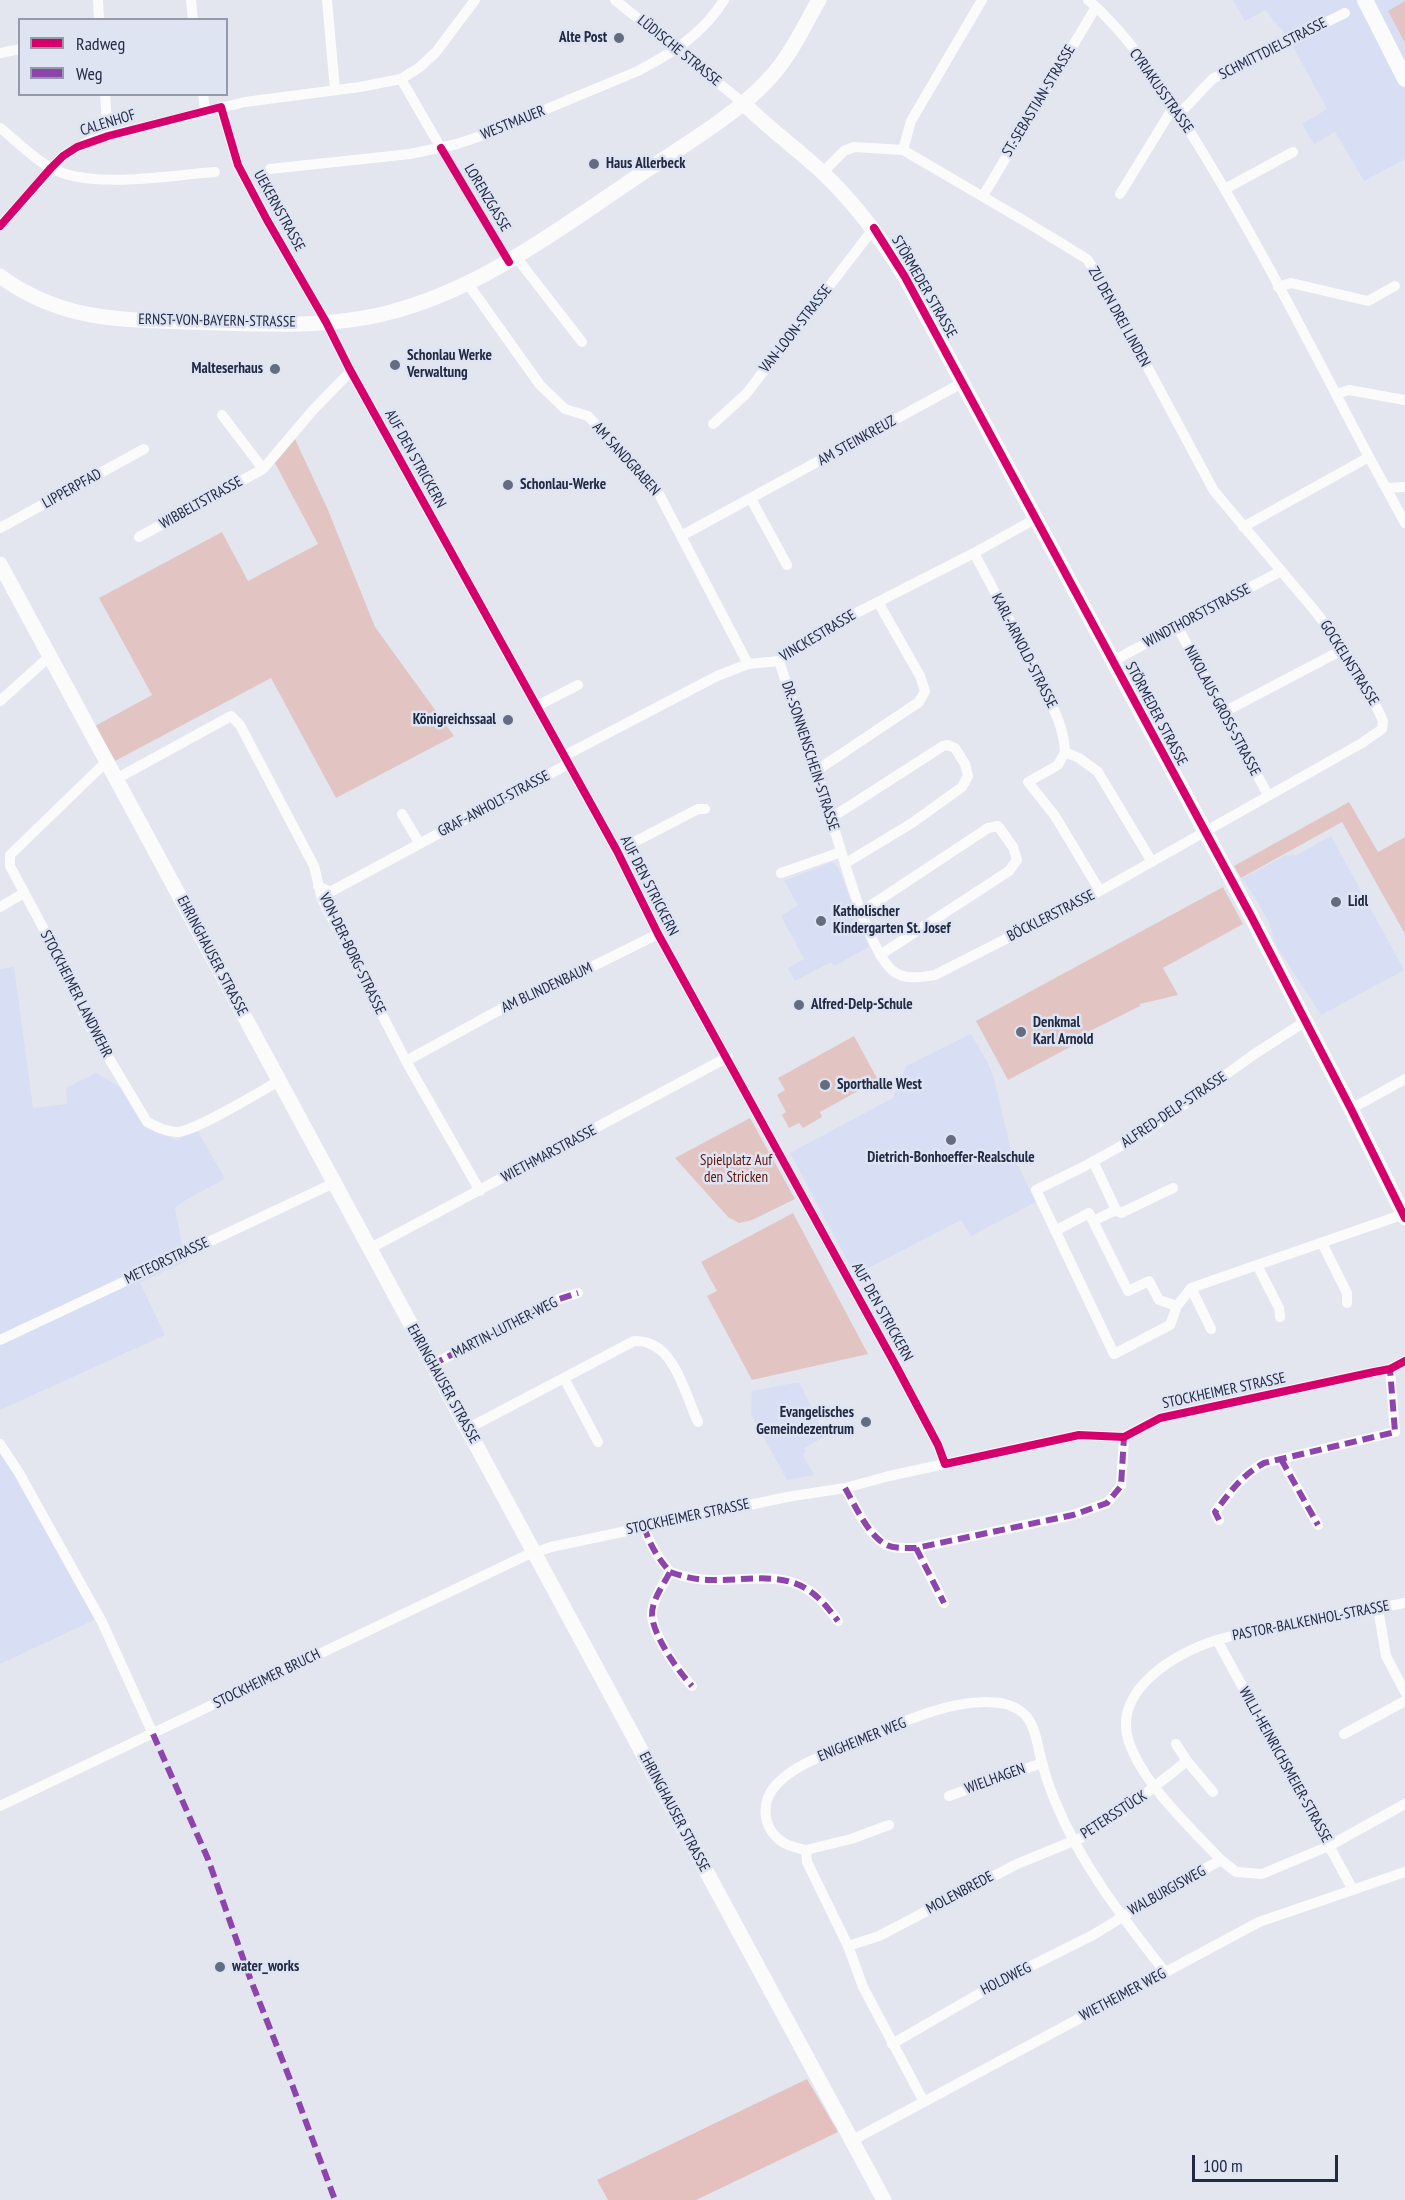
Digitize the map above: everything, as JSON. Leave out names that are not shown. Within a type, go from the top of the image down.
[{"type":"main road","name":"ERNST-VON-BAYERN-STRASSE","points":[[0,276],[39,300],[92,316],[149,321],[326,322],[386,314],[414,305],[468,284],[516,257],[710,128],[774,73],[789,53],[819,0]]},
{"type":"main road","points":[[1365,0],[1404,75]]},
{"type":"main road","name":"STÖRMEDER STRASSE","points":[[742,102],[822,173],[874,228],[905,277],[1306,1021],[1404,1216]]},
{"type":"main road","name":"EHRINGHAUSER STRASSE","points":[[1,567],[884,2200]]},
{"type":"street","points":[[98,0],[99,18]]},
{"type":"street","points":[[191,0],[194,18]]},
{"type":"street","points":[[327,0],[335,90]]},
{"type":"street","name":"CALENHOF","points":[[0,226],[51,168],[77,147],[108,136],[220,107],[271,97],[381,84],[401,79],[420,67],[436,52],[475,0]]},
{"type":"street","name":"LÜDISCHE STRASSE","points":[[615,0],[742,102]]},
{"type":"street","name":"WESTMAUER","points":[[270,169],[410,154],[441,148],[484,135],[638,71],[677,50],[714,15],[724,0]]},
{"type":"street","points":[[903,150],[911,121],[982,0]]},
{"type":"street","name":"CYRIAKUSSTRASSE","points":[[1092,4],[1126,41],[1176,109],[1225,189],[1405,523]]},
{"type":"street","name":"ST.-SEBASTIAN-STRASSE","points":[[983,196],[1092,4]]},
{"type":"street","name":"SCHMITTDIELSTRASSE","points":[[1120,194],[1176,109],[1186,107],[1214,78],[1345,13]]},
{"type":"street","points":[[0,53],[18,49]]},
{"type":"street","points":[[401,79],[441,148]]},
{"type":"street","points":[[105,96],[108,136]]},
{"type":"street","points":[[202,96],[205,111]]},
{"type":"street","name":"UEKERNSTRASSE","points":[[220,107],[238,165],[326,322]]},
{"type":"street","points":[[0,128],[51,168],[85,179],[136,178],[215,171]]},
{"type":"street","name":"ZU DEN DREI LINDEN","points":[[822,173],[844,151],[854,147],[903,150],[1087,259],[1214,490],[1243,527]]},
{"type":"street","points":[[1225,189],[1293,152]]},
{"type":"street","name":"VAN-LOON-STRASSE","points":[[712,424],[746,394],[874,228]]},
{"type":"street","points":[[516,257],[582,342]]},
{"type":"street","name":"AM SANDGRABEN","points":[[468,284],[540,384],[565,409],[588,416],[659,494],[748,664]]},
{"type":"street","points":[[1278,287],[1291,284],[1368,301],[1395,286]]},
{"type":"street","name":"AUF DEN STRICKERN","points":[[326,322],[617,851],[658,934],[728,1057],[938,1444],[945,1464]]},
{"type":"street","name":"WIBBELTSTRASSE","points":[[139,537],[263,469],[313,410],[351,371]]},
{"type":"street","name":"AM STEINKREUZ","points":[[681,536],[963,383]]},
{"type":"street","points":[[1336,394],[1349,390],[1405,400]]},
{"type":"street","points":[[222,415],[263,469]]},
{"type":"street","name":"LIPPERPFAD","points":[[0,528],[144,449]]},
{"type":"street","points":[[1243,527],[1369,457]]},
{"type":"street","points":[[1386,488],[1405,487]]},
{"type":"street","points":[[751,499],[787,565]]},
{"type":"street","name":"VINCKESTRASSE","points":[[566,760],[717,676],[748,664],[779,661],[799,644],[1035,519]]},
{"type":"street","name":"GOCKELNSTRASSE","points":[[1204,832],[1362,743],[1382,729],[1383,721],[1378,710],[1344,649],[1243,527]]},
{"type":"street","name":"KARL-ARNOLD-STRASSE","points":[[974,553],[1021,641],[1059,721],[1065,737],[1065,752]]},
{"type":"street","name":"WINDTHORSTSTRASSE","points":[[1113,661],[1281,571]]},
{"type":"street","points":[[816,771],[919,702],[925,691],[920,676],[878,602]]},
{"type":"street","name":"NIKOLAUS-GROSS-STRASSE","points":[[1177,626],[1268,795]]},
{"type":"street","points":[[1224,712],[1344,649]]},
{"type":"street","points":[[0,701],[49,657]]},
{"type":"street","name":"DR.-SONNENSCHEIN-STRASSE","points":[[779,661],[861,912],[880,955],[892,971]]},
{"type":"street","points":[[537,706],[578,685]]},
{"type":"street","name":"VON-DER-BORG-STRASSE","points":[[116,779],[231,716],[240,725],[314,866],[322,899],[406,1061],[480,1191]]},
{"type":"street","points":[[831,818],[943,746],[948,745],[955,748],[967,769],[966,781],[953,795],[846,863]]},
{"type":"street","points":[[1100,891],[1055,816],[1028,782],[1058,765],[1065,752],[1079,758],[1098,772],[1152,862]]},
{"type":"street","name":"GRAF-ANHOLT-STRASSE","points":[[318,886],[330,892],[420,844],[566,760]]},
{"type":"street","name":"STOCKHEIMER LANDWEHR","points":[[106,762],[10,855],[10,866],[62,963],[91,1028],[147,1122],[161,1130],[179,1132],[197,1126],[279,1081]]},
{"type":"street","name":"AUF DEN STRICKERN","points":[[617,851],[698,809],[705,809]]},
{"type":"street","points":[[402,814],[420,844]]},
{"type":"street","points":[[861,912],[988,828],[998,826],[1013,847],[1017,860],[1009,871],[880,955]]},
{"type":"street","name":"BÖCKLERSTRASSE","points":[[892,971],[906,977],[916,978],[935,975],[1100,891],[1204,832]]},
{"type":"street","points":[[781,873],[841,852]]},
{"type":"street","points":[[0,906],[24,893]]},
{"type":"street","name":"AM BLINDENBAUM","points":[[406,1061],[547,984],[563,981],[658,934]]},
{"type":"street","name":"ALFRED-DELP-STRASSE","points":[[1055,1231],[1036,1190],[1146,1132],[1256,1053],[1306,1021]]},
{"type":"street","name":"WIETHMARSTRASSE","points":[[369,1249],[728,1057]]},
{"type":"street","points":[[1351,1109],[1405,1079]]},
{"type":"street","points":[[1093,1161],[1116,1210],[1121,1213],[1173,1188]]},
{"type":"street","name":"METEORSTRASSE","points":[[0,1340],[334,1183]]},
{"type":"street","points":[[1094,1221],[1116,1210]]},
{"type":"street","points":[[1177,1306],[1159,1300],[1149,1281],[1128,1291],[1089,1213],[1055,1231],[1114,1354],[1170,1325],[1177,1306],[1191,1288],[1404,1216]]},
{"type":"street","points":[[1322,1243],[1347,1293],[1347,1304]]},
{"type":"street","points":[[1257,1265],[1279,1308],[1280,1317]]},
{"type":"street","points":[[1191,1288],[1211,1329]]},
{"type":"street","name":"MARTIN-LUTHER-WEG","points":[[432,1365],[553,1301],[578,1293]]},
{"type":"street","points":[[467,1429],[634,1341],[649,1343],[661,1350],[674,1367],[698,1422]]},
{"type":"street","name":"STOCKHEIMER STRASSE","points":[[534,1553],[644,1526],[787,1497],[845,1488],[889,1476],[1079,1435],[1124,1437],[1160,1418],[1390,1368],[1405,1361]]},
{"type":"street","points":[[1219,1520],[1215,1512],[1236,1484],[1249,1471],[1264,1463],[1400,1433],[1390,1368]]},
{"type":"street","points":[[564,1378],[598,1442]]},
{"type":"street","points":[[845,1488],[872,1531],[884,1544],[899,1548],[916,1548],[1073,1515],[1107,1503],[1121,1486],[1124,1437]]},
{"type":"street","points":[[0,1444],[19,1473],[97,1613],[153,1734]]},
{"type":"street","points":[[1281,1459],[1318,1526]]},
{"type":"street","points":[[644,1526],[648,1540],[670,1572],[686,1578],[711,1580],[783,1580],[804,1587],[823,1601],[838,1621]]},
{"type":"street","points":[[916,1548],[944,1603]]},
{"type":"street","name":"STOCKHEIMER BRUCH","points":[[0,1806],[534,1553]]},
{"type":"street","points":[[670,1572],[656,1599],[652,1614],[656,1631],[681,1674],[692,1686]]},
{"type":"street","name":"PASTOR-BALKENHOL-STRASSE","points":[[1217,1863],[1155,1788],[1129,1743],[1125,1727],[1133,1698],[1149,1678],[1171,1660],[1217,1640],[1405,1603]]},
{"type":"street","points":[[1378,1608],[1386,1656],[1405,1692]]},
{"type":"street","name":"WILLI-HEINRICHSMEIER-STRASSE","points":[[1217,1640],[1353,1890]]},
{"type":"street","points":[[1344,1734],[1405,1701]]},
{"type":"street","name":"ENIGHEIMER WEG","points":[[806,1850],[788,1845],[773,1834],[766,1822],[764,1808],[770,1792],[778,1782],[803,1764],[896,1725],[961,1705],[983,1702],[1004,1703],[1024,1714],[1032,1725],[1055,1801],[1073,1840],[1122,1917],[1165,1972]]},
{"type":"street","points":[[1176,1744],[1213,1792]]},
{"type":"street","name":"PETERSSTÜCK","points":[[1073,1840],[1097,1829],[1155,1788],[1187,1761]]},
{"type":"street","name":"WIELHAGEN","points":[[949,1796],[1042,1763]]},
{"type":"street","points":[[1217,1863],[1236,1872],[1262,1874],[1329,1846],[1405,1804]]},
{"type":"street","points":[[889,1825],[851,1839],[806,1850],[807,1862],[848,1946],[863,1987],[924,2102]]},
{"type":"street","name":"MOLENBREDE","points":[[848,1946],[879,1936],[1017,1864],[1073,1840]]},
{"type":"street","name":"WALBURGISWEG","points":[[1122,1917],[1217,1863]]},
{"type":"street","name":"WIETHEIMER WEG","points":[[851,2141],[1259,1922],[1405,1872]]},
{"type":"street","name":"HOLDWEG","points":[[892,2044],[963,2001],[1062,1952],[1122,1917]]},
{"type":"shaded area","points":[[1233,0],[1405,0],[1405,159],[1364,181],[1335,132],[1314,144],[1302,124],[1327,109],[1287,36],[1265,10],[1245,21]]},
{"type":"shaded area","points":[[1331,836],[1404,970],[1321,1015],[1275,944],[1270,924],[1242,879],[1287,854],[1295,856]]},
{"type":"shaded area","name":"Katholischer Kindergarten St. Josef","points":[[832,862],[838,867],[869,947],[834,966],[831,962],[795,981],[788,968],[804,959],[781,916],[798,905],[784,881]]},
{"type":"shaded area","points":[[14,967],[33,1108],[67,1104],[66,1088],[96,1073],[122,1088],[142,1121],[154,1132],[177,1140],[197,1130],[225,1179],[175,1208],[182,1244],[188,1260],[140,1283],[165,1335],[0,1410],[0,969]]},
{"type":"shaded area","points":[[971,1034],[994,1078],[1011,1151],[1036,1202],[971,1236],[961,1220],[855,1275],[790,1153],[893,1098],[906,1066]]},
{"type":"shaded area","points":[[799,1382],[826,1436],[804,1448],[806,1452],[803,1454],[814,1475],[787,1480],[751,1414],[752,1391]]},
{"type":"shaded area","points":[[0,1446],[96,1619],[0,1664]]},
{"type":"shaded area","points":[[807,2079],[838,2132],[696,2200],[608,2200],[597,2180]]},
{"type":"green space","points":[[1405,1],[1405,43],[1388,11]]},
{"type":"green space","points":[[295,439],[328,510],[375,627],[454,736],[336,798],[271,678],[115,761],[95,726],[152,695],[99,598],[222,532],[248,581],[318,544],[275,463]]},
{"type":"green space","points":[[1349,802],[1378,852],[1405,837],[1405,934],[1342,822],[1241,878],[1234,866]]},
{"type":"green space","points":[[1223,887],[1243,924],[1163,968],[1178,995],[1140,1004],[1086,1033],[1087,1038],[1008,1080],[976,1021]]},
{"type":"green space","name":"Sporthalle West","points":[[854,1036],[878,1080],[820,1112],[822,1117],[803,1128],[799,1123],[789,1128],[782,1115],[786,1112],[777,1095],[785,1090],[778,1078]]},
{"type":"green space","name":"Spielplatz Auf den Stricken","points":[[750,1118],[795,1199],[752,1220],[739,1223],[728,1217],[675,1158]]},
{"type":"green space","points":[[793,1213],[868,1354],[752,1380],[707,1296],[717,1291],[701,1262]]},
{"type":"marked path","points":[[432,1365],[553,1301],[578,1293]]},
{"type":"marked path","points":[[1219,1520],[1215,1512],[1237,1484],[1264,1463],[1395,1432],[1390,1369]]},
{"type":"marked path","points":[[845,1488],[861,1517],[877,1538],[890,1546],[916,1548],[1073,1515],[1107,1503],[1121,1486],[1124,1437]]},
{"type":"marked path","points":[[1281,1459],[1318,1525]]},
{"type":"marked path","points":[[644,1526],[654,1550],[670,1572],[658,1593],[652,1610],[654,1624],[668,1653],[692,1686]]},
{"type":"marked path","points":[[916,1548],[944,1603]]},
{"type":"marked path","points":[[670,1572],[701,1579],[760,1578],[794,1583],[815,1595],[838,1621]]},
{"type":"marked path","points":[[153,1734],[208,1859],[250,1978],[335,2200]]},
{"type":"cycle path","points":[[0,226],[51,168],[77,147],[108,136],[221,107],[238,165],[267,220],[326,322],[349,368],[617,851],[658,934],[895,1364],[938,1445],[945,1464],[1079,1435],[1124,1437],[1160,1418],[1390,1369],[1405,1361]]},
{"type":"cycle path","name":"LORENZGASSE","points":[[441,148],[509,262]]},
{"type":"cycle path","points":[[874,228],[905,277],[1251,916],[1405,1218]]},
{"type":"place","name":"Alte Post","points":[[619,38]]},
{"type":"place","name":"Haus Allerbeck","points":[[594,164]]},
{"type":"place","name":"Schonlau Werke Verwaltung","points":[[395,365]]},
{"type":"place","name":"Malteserhaus","points":[[275,369]]},
{"type":"place","name":"Schonlau-Werke","points":[[508,485]]},
{"type":"place","name":"Königreichssaal","points":[[508,720]]},
{"type":"place","name":"Lidl","points":[[1336,902]]},
{"type":"place","name":"Katholischer Kindergarten St. Josef","points":[[821,921]]},
{"type":"place","name":"Alfred-Delp-Schule","points":[[799,1005]]},
{"type":"place","name":"Denkmal Karl Arnold","points":[[1021,1032]]},
{"type":"place","name":"Sporthalle West","points":[[825,1085]]},
{"type":"place","name":"Dietrich-Bonhoeffer-Realschule","points":[[951,1140]]},
{"type":"place","name":"Evangelisches Gemeindezentrum","points":[[866,1422]]},
{"type":"place","name":"water_works","points":[[220,1967]]}]
